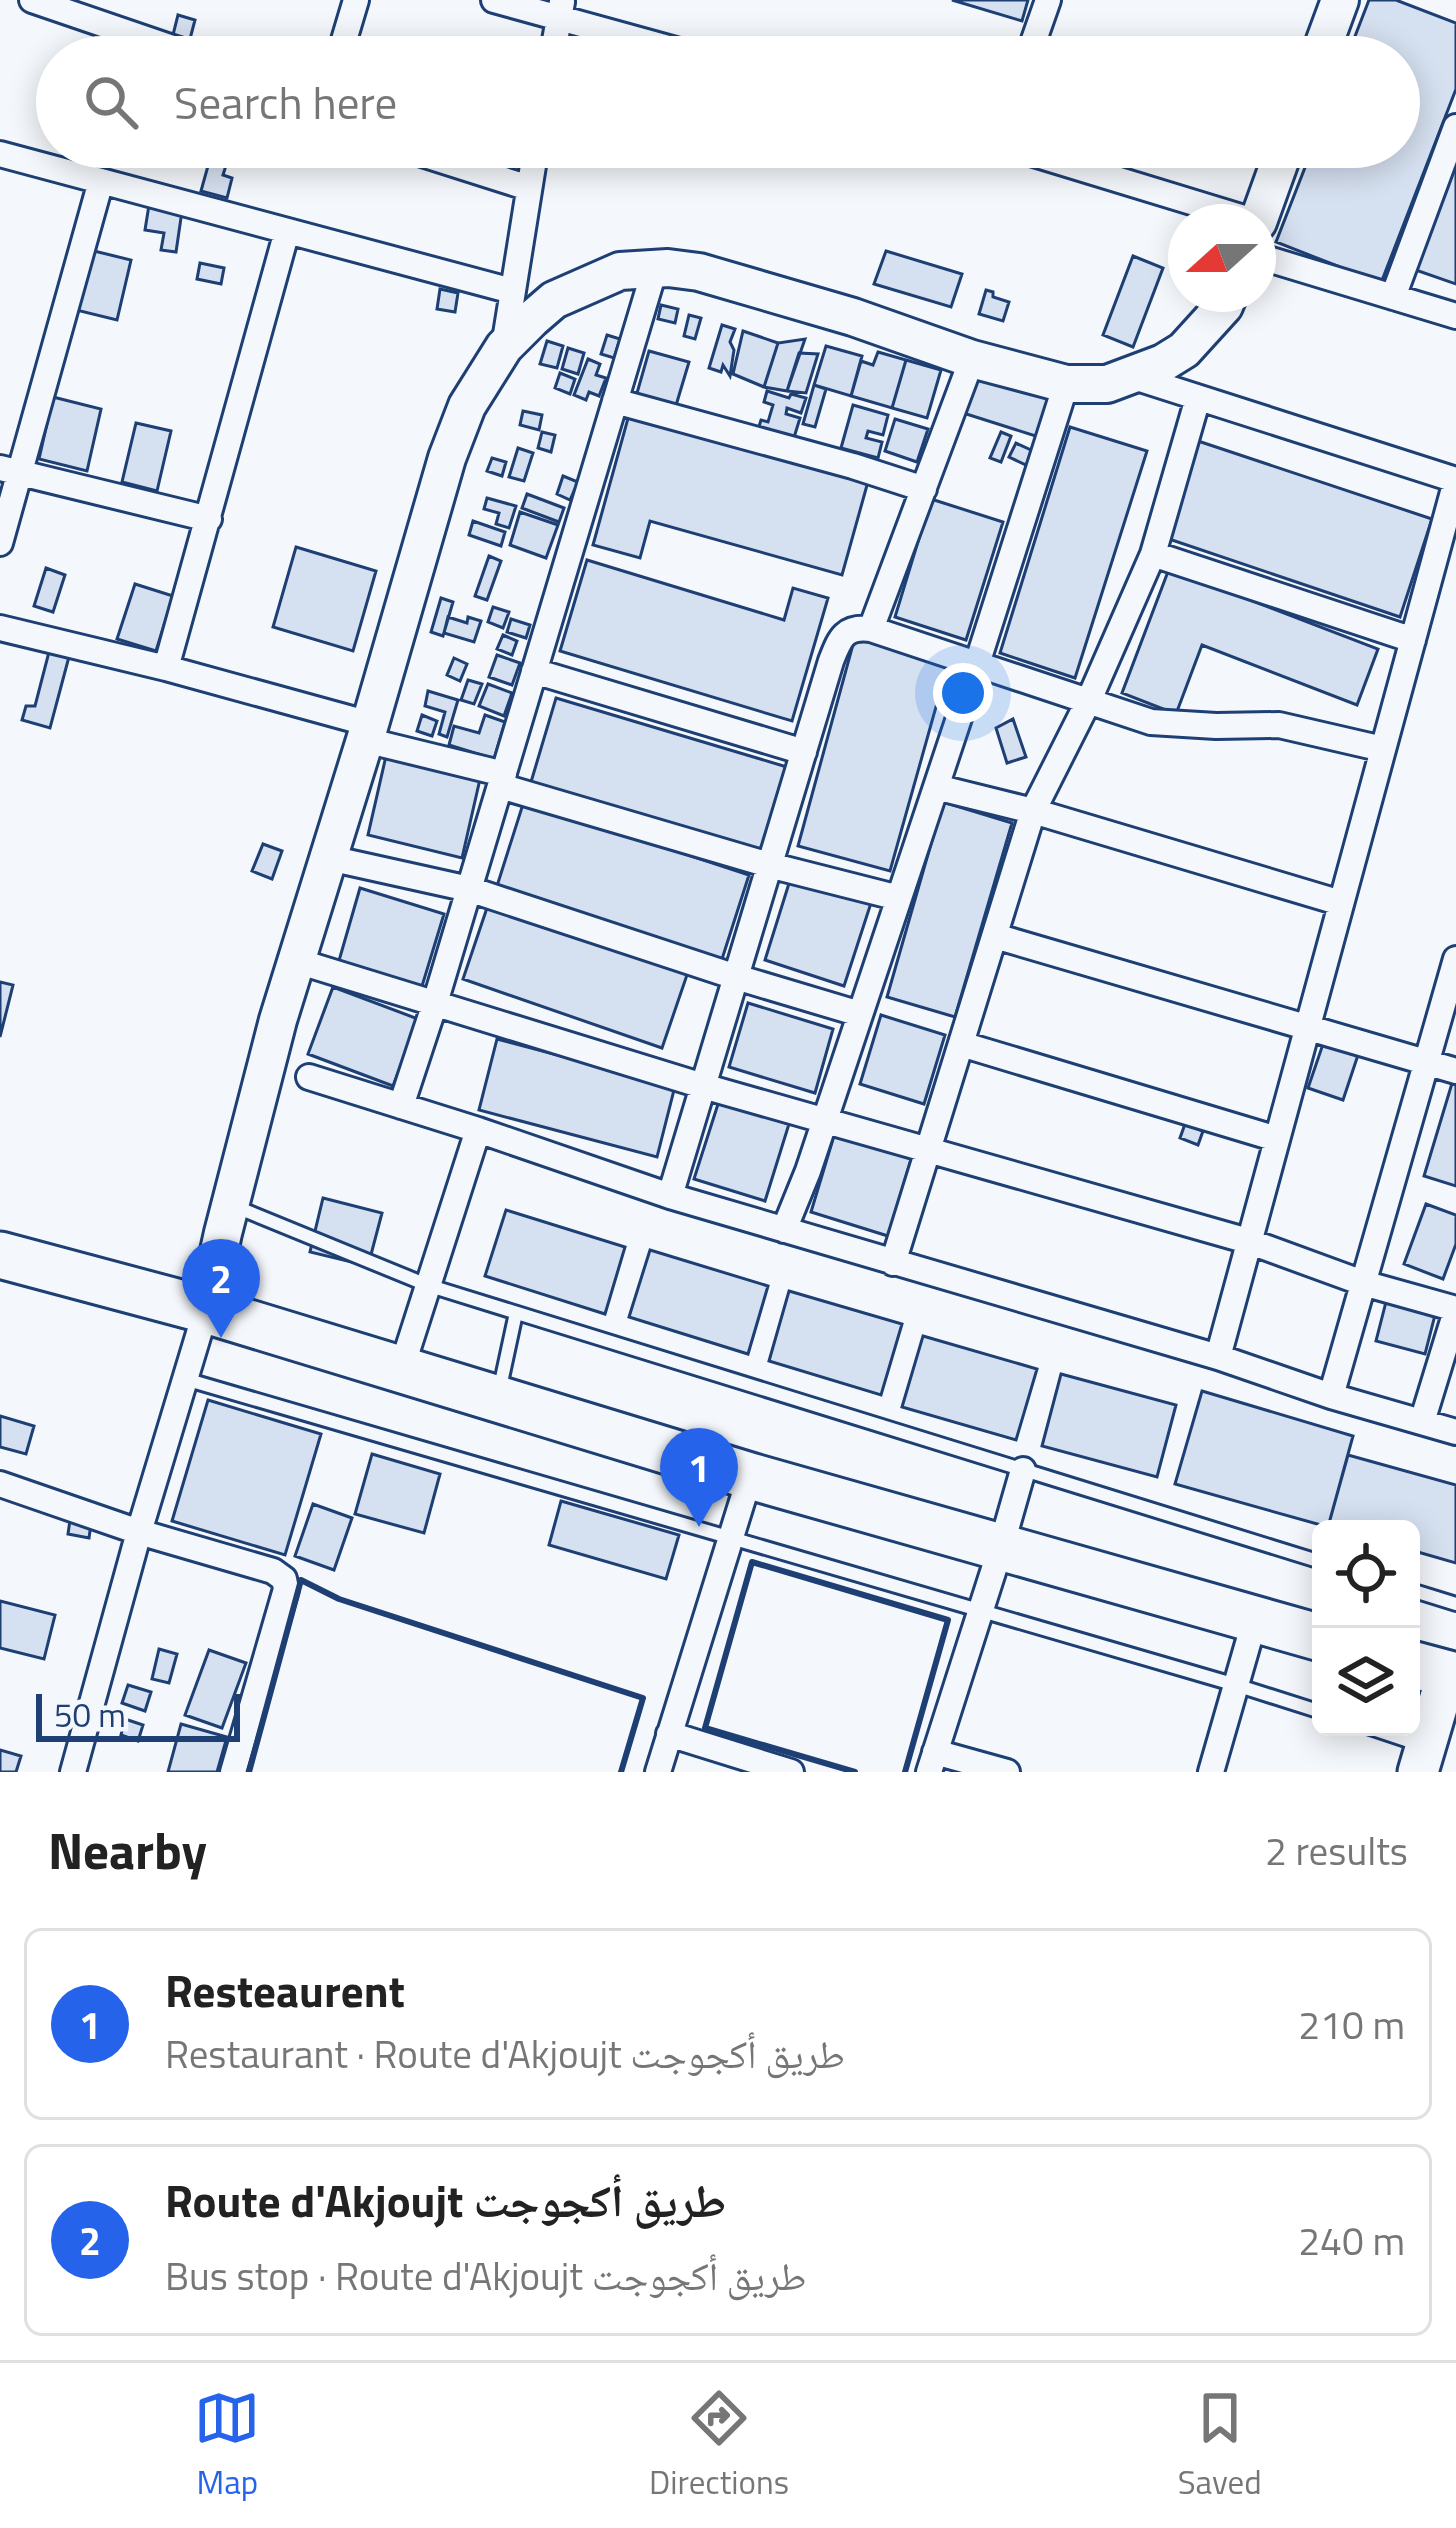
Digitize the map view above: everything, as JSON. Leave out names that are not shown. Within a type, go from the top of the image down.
[{"type":"highway","points":[[0,1255],[206,1310],[750,1476],[1312,1635]]},
{"type":"main road","points":[[1421,1759],[1438,1671]]},
{"type":"street","points":[[32,0],[137,36]]},
{"type":"street","points":[[345,36],[356,0]]},
{"type":"street","points":[[494,0],[561,8],[641,36]]},
{"type":"street","points":[[1035,36],[1048,0]]},
{"type":"street","points":[[1326,36],[1340,0]]},
{"type":"street","points":[[1393,297],[1456,127]]},
{"type":"street","points":[[0,154],[36,164]]},
{"type":"street","points":[[52,168],[512,291]]},
{"type":"street","points":[[467,168],[530,188]]},
{"type":"street","points":[[504,347],[533,168]]},
{"type":"street","points":[[1080,168],[1198,204]]},
{"type":"street","points":[[1264,204],[1277,168]]},
{"type":"street","points":[[0,543],[9,471],[101,181]]},
{"type":"street","points":[[166,668],[287,231]]},
{"type":"street","points":[[1276,261],[1456,316]]},
{"type":"street","points":[[400,1106],[470,889],[655,268]]},
{"type":"street","points":[[73,1772],[206,1310],[278,1020],[447,458],[467,406],[504,347],[554,300],[620,271],[655,268],[699,272],[1066,385],[1107,384],[1131,376],[1184,350],[1219,312]]},
{"type":"street","points":[[871,629],[973,358]]},
{"type":"street","points":[[1131,376],[1456,481],[1218,1357]]},
{"type":"street","points":[[784,1231],[977,664],[1066,385]]},
{"type":"street","points":[[893,1264],[1034,811],[1153,554],[1198,398]]},
{"type":"street","points":[[615,401],[924,489]]},
{"type":"street","points":[[9,471],[209,519]]},
{"type":"street","points":[[1153,554],[1413,640]]},
{"type":"street","points":[[0,628],[166,668],[770,866],[899,898]]},
{"type":"street","points":[[670,1196],[841,638],[856,628],[871,629],[1151,722],[1280,725],[1383,749]]},
{"type":"street","points":[[534,671],[804,752]]},
{"type":"street","points":[[936,787],[1034,811],[1341,903]]},
{"type":"street","points":[[328,858],[470,889],[860,1014]]},
{"type":"street","points":[[994,937],[1456,1071]]},
{"type":"street","points":[[1331,1396],[1456,959]]},
{"type":"street","points":[[297,962],[704,1086],[1248,1241],[1363,1283],[1456,1310],[1422,1422]]},
{"type":"street","points":[[961,1044],[1277,1139]]},
{"type":"street","points":[[310,1077],[670,1196],[1456,1432]]},
{"type":"street","points":[[401,1370],[478,1130]]},
{"type":"street","points":[[1007,1772],[932,1762],[1023,1470]]},
{"type":"street","points":[[658,1772],[750,1476]]},
{"type":"street","points":[[0,1484],[272,1571],[284,1579],[286,1589],[233,1772]]},
{"type":"street","points":[[1211,1772],[1255,1619]]},
{"type":"street","points":[[670,1734],[791,1772]]},
{"type":"lane","points":[[230,1204],[427,1285],[1312,1559]]},
{"type":"lane","points":[[498,1400],[516,1312]]},
{"type":"lane","points":[[185,1379],[1312,1709]]},
{"type":"lane","points":[[1420,1593],[1456,1604]]},
{"type":"lane","points":[[1382,1736],[1421,1759]]},
{"type":"building","points":[[952,0],[1028,0],[1022,21]]},
{"type":"building","points":[[1369,0],[1396,0],[1456,23],[1456,89],[1381,283],[1276,242],[1305,168],[1420,168],[1420,36],[1355,36]]},
{"type":"building","points":[[178,15],[195,20],[191,36],[173,35]]},
{"type":"building","points":[[1456,132],[1456,284],[1410,268]]},
{"type":"building","points":[[207,168],[225,168],[223,175],[232,178],[227,198],[201,191]]},
{"type":"building","points":[[149,205],[182,211],[176,252],[161,250],[164,233],[145,230]]},
{"type":"building","points":[[90,250],[131,260],[117,320],[76,310]]},
{"type":"building","points":[[886,251],[962,274],[951,307],[874,284]]},
{"type":"building","points":[[1133,256],[1163,268],[1133,347],[1103,335]]},
{"type":"building","points":[[200,263],[224,268],[221,284],[197,279]]},
{"type":"building","points":[[440,289],[458,293],[455,312],[437,309]]},
{"type":"building","points":[[986,290],[1009,302],[1003,321],[979,314]]},
{"type":"building","points":[[661,305],[678,309],[675,323],[658,319]]},
{"type":"building","points":[[689,315],[701,318],[695,339],[684,336]]},
{"type":"building","points":[[722,325],[735,329],[730,376],[723,365],[721,372],[709,368]]},
{"type":"building","points":[[743,331],[778,343],[764,387],[733,374]]},
{"type":"building","points":[[607,335],[620,339],[614,358],[601,354]]},
{"type":"building","points":[[805,339],[787,391],[764,387],[778,343]]},
{"type":"building","points":[[547,341],[563,346],[557,368],[540,364]]},
{"type":"building","points":[[826,346],[862,356],[851,396],[814,385]]},
{"type":"building","points":[[568,348],[584,353],[578,374],[562,369]]},
{"type":"building","points":[[649,351],[689,362],[674,412],[635,400]]},
{"type":"building","points":[[878,352],[906,360],[892,408],[851,396],[861,361],[873,365]]},
{"type":"building","points":[[799,353],[818,354],[806,393],[787,391]]},
{"type":"building","points":[[588,359],[600,364],[596,375],[606,378],[599,396],[589,392],[586,400],[574,395]]},
{"type":"building","points":[[906,360],[941,370],[927,418],[892,408]]},
{"type":"building","points":[[560,373],[575,379],[570,394],[555,388]]},
{"type":"building","points":[[973,373],[1054,399],[1042,438],[960,412]]},
{"type":"building","points":[[814,385],[826,389],[815,427],[803,424]]},
{"type":"building","points":[[767,391],[806,398],[801,413],[787,408],[786,414],[800,418],[792,444],[757,433],[761,420],[768,422],[773,405],[764,402]]},
{"type":"building","points":[[53,397],[101,409],[87,471],[39,459]]},
{"type":"building","points":[[853,405],[888,415],[883,435],[868,431],[866,438],[882,442],[878,458],[841,448]]},
{"type":"building","points":[[523,411],[542,415],[539,430],[520,425]]},
{"type":"building","points":[[630,411],[869,478],[842,575],[650,521],[640,558],[593,545]]},
{"type":"building","points":[[895,419],[928,429],[917,462],[885,451]]},
{"type":"building","points":[[136,423],[171,431],[157,491],[122,482]]},
{"type":"building","points":[[1070,427],[1147,451],[1075,678],[1000,653]]},
{"type":"building","points":[[542,432],[555,435],[551,452],[538,448]]},
{"type":"building","points":[[1001,432],[1011,436],[1001,462],[990,458]]},
{"type":"building","points":[[1198,441],[1432,519],[1400,617],[1166,538]]},
{"type":"building","points":[[1016,443],[1033,451],[1026,465],[1009,457]]},
{"type":"building","points":[[518,448],[533,453],[524,481],[509,477]]},
{"type":"building","points":[[492,458],[506,462],[502,476],[487,471]]},
{"type":"building","points":[[563,476],[578,482],[570,500],[557,494]]},
{"type":"building","points":[[527,494],[564,508],[559,522],[522,508]]},
{"type":"building","points":[[487,498],[516,506],[509,528],[496,524],[499,513],[484,509]]},
{"type":"building","points":[[931,499],[1003,522],[966,640],[895,617]]},
{"type":"building","points":[[520,512],[558,525],[546,558],[510,545]]},
{"type":"building","points":[[473,521],[505,532],[501,546],[469,535]]},
{"type":"building","points":[[296,547],[376,571],[353,651],[273,627]]},
{"type":"building","points":[[489,556],[501,561],[487,600],[475,596]]},
{"type":"building","points":[[587,560],[784,620],[793,588],[828,598],[792,721],[560,651]]},
{"type":"building","points":[[46,568],[65,575],[53,612],[34,606]]},
{"type":"building","points":[[1169,569],[1378,649],[1357,705],[1202,645],[1176,714],[1122,693]]},
{"type":"building","points":[[135,584],[173,596],[156,651],[117,639]]},
{"type":"building","points":[[441,598],[453,602],[443,636],[431,632]]},
{"type":"building","points":[[493,607],[509,612],[503,628],[488,622]]},
{"type":"building","points":[[448,617],[467,623],[468,617],[481,621],[474,642],[444,633]]},
{"type":"building","points":[[511,619],[530,625],[526,638],[507,632]]},
{"type":"building","points":[[503,635],[517,641],[512,655],[497,649]]},
{"type":"building","points":[[855,637],[948,664],[890,871],[798,846]]},
{"type":"building","points":[[50,648],[70,653],[50,728],[22,720],[26,706],[35,706]]},
{"type":"building","points":[[497,655],[520,663],[512,685],[489,677]]},
{"type":"building","points":[[454,658],[467,664],[460,681],[447,675]]},
{"type":"building","points":[[468,680],[482,684],[474,704],[461,700]]},
{"type":"building","points":[[488,684],[512,693],[504,716],[479,706]]},
{"type":"building","points":[[428,691],[458,700],[447,737],[439,734],[445,712],[425,706]]},
{"type":"building","points":[[556,698],[787,767],[762,851],[531,782]]},
{"type":"building","points":[[422,715],[437,721],[432,736],[417,731]]},
{"type":"building","points":[[485,715],[505,722],[494,759],[449,745],[454,726],[479,733]]},
{"type":"building","points":[[1013,719],[1026,757],[1007,763],[996,728]]},
{"type":"building","points":[[386,756],[480,779],[462,858],[368,835]]},
{"type":"building","points":[[524,801],[749,875],[722,959],[497,886]]},
{"type":"building","points":[[943,802],[1012,823],[955,1017],[887,997]]},
{"type":"building","points":[[263,844],[282,851],[272,879],[252,871]]},
{"type":"building","points":[[791,877],[871,903],[844,986],[765,960]]},
{"type":"building","points":[[360,888],[444,914],[419,996],[336,971]]},
{"type":"building","points":[[489,902],[688,972],[662,1048],[463,979]]},
{"type":"building","points":[[0,982],[13,985],[0,1037]]},
{"type":"building","points":[[333,987],[418,1019],[393,1086],[308,1054]]},
{"type":"building","points":[[748,1003],[833,1029],[815,1093],[729,1067]]},
{"type":"building","points":[[881,1015],[945,1035],[924,1104],[860,1084]]},
{"type":"building","points":[[497,1039],[675,1086],[657,1157],[479,1110]]},
{"type":"building","points":[[1323,1044],[1358,1055],[1343,1100],[1308,1088]]},
{"type":"building","points":[[1456,1081],[1456,1186],[1424,1176]]},
{"type":"building","points":[[719,1101],[789,1124],[765,1201],[694,1179]]},
{"type":"building","points":[[1185,1124],[1203,1131],[1198,1145],[1180,1138]]},
{"type":"building","points":[[836,1129],[913,1153],[888,1236],[811,1212]]},
{"type":"building","points":[[323,1198],[382,1213],[368,1266],[310,1252]]},
{"type":"building","points":[[1426,1204],[1456,1215],[1456,1244],[1443,1279],[1404,1264]]},
{"type":"building","points":[[506,1210],[625,1247],[605,1314],[485,1276]]},
{"type":"building","points":[[650,1250],[768,1286],[748,1354],[629,1317]]},
{"type":"building","points":[[789,1291],[902,1324],[881,1395],[769,1361]]},
{"type":"building","points":[[1387,1298],[1436,1311],[1425,1354],[1376,1341]]},
{"type":"building","points":[[923,1336],[1037,1369],[1016,1440],[902,1407]]},
{"type":"building","points":[[1061,1374],[1176,1405],[1157,1477],[1042,1446]]},
{"type":"building","points":[[1202,1391],[1353,1436],[1330,1520],[1312,1523],[1175,1484]]},
{"type":"building","points":[[208,1400],[321,1434],[285,1555],[172,1521]]},
{"type":"building","points":[[0,1416],[34,1426],[26,1454],[0,1447]]},
{"type":"building","points":[[372,1454],[440,1474],[424,1533],[355,1514]]},
{"type":"building","points":[[1348,1455],[1456,1485],[1456,1563],[1420,1553],[1420,1520],[1330,1520]]},
{"type":"building","points":[[561,1501],[679,1535],[666,1579],[549,1545]]},
{"type":"building","points":[[313,1504],[352,1518],[334,1570],[295,1556]]},
{"type":"building","points":[[70,1520],[91,1524],[89,1538],[68,1534]]},
{"type":"building","points":[[0,1601],[55,1615],[44,1659],[0,1648]]},
{"type":"building","points":[[159,1649],[177,1654],[169,1683],[152,1679]]},
{"type":"building","points":[[209,1650],[246,1663],[222,1728],[185,1715]]},
{"type":"building","points":[[128,1685],[151,1692],[145,1711],[122,1703]]},
{"type":"building","points":[[125,1719],[143,1725],[138,1741],[121,1735]]},
{"type":"building","points":[[181,1724],[227,1737],[217,1772],[168,1772]]},
{"type":"building","points":[[0,1750],[21,1756],[16,1772],[0,1772]]},
{"type":"wall","points":[[855,1772],[705,1728],[752,1562],[948,1620],[905,1772]]},
{"type":"wall","points":[[249,1772],[301,1580],[339,1599],[643,1698],[621,1772]]},
{"type":"place","name":"Route d'Akjoujt طريق أكجوجت","points":[[221,1338]]},
{"type":"place","name":"Resteaurent","points":[[699,1527]]}]
